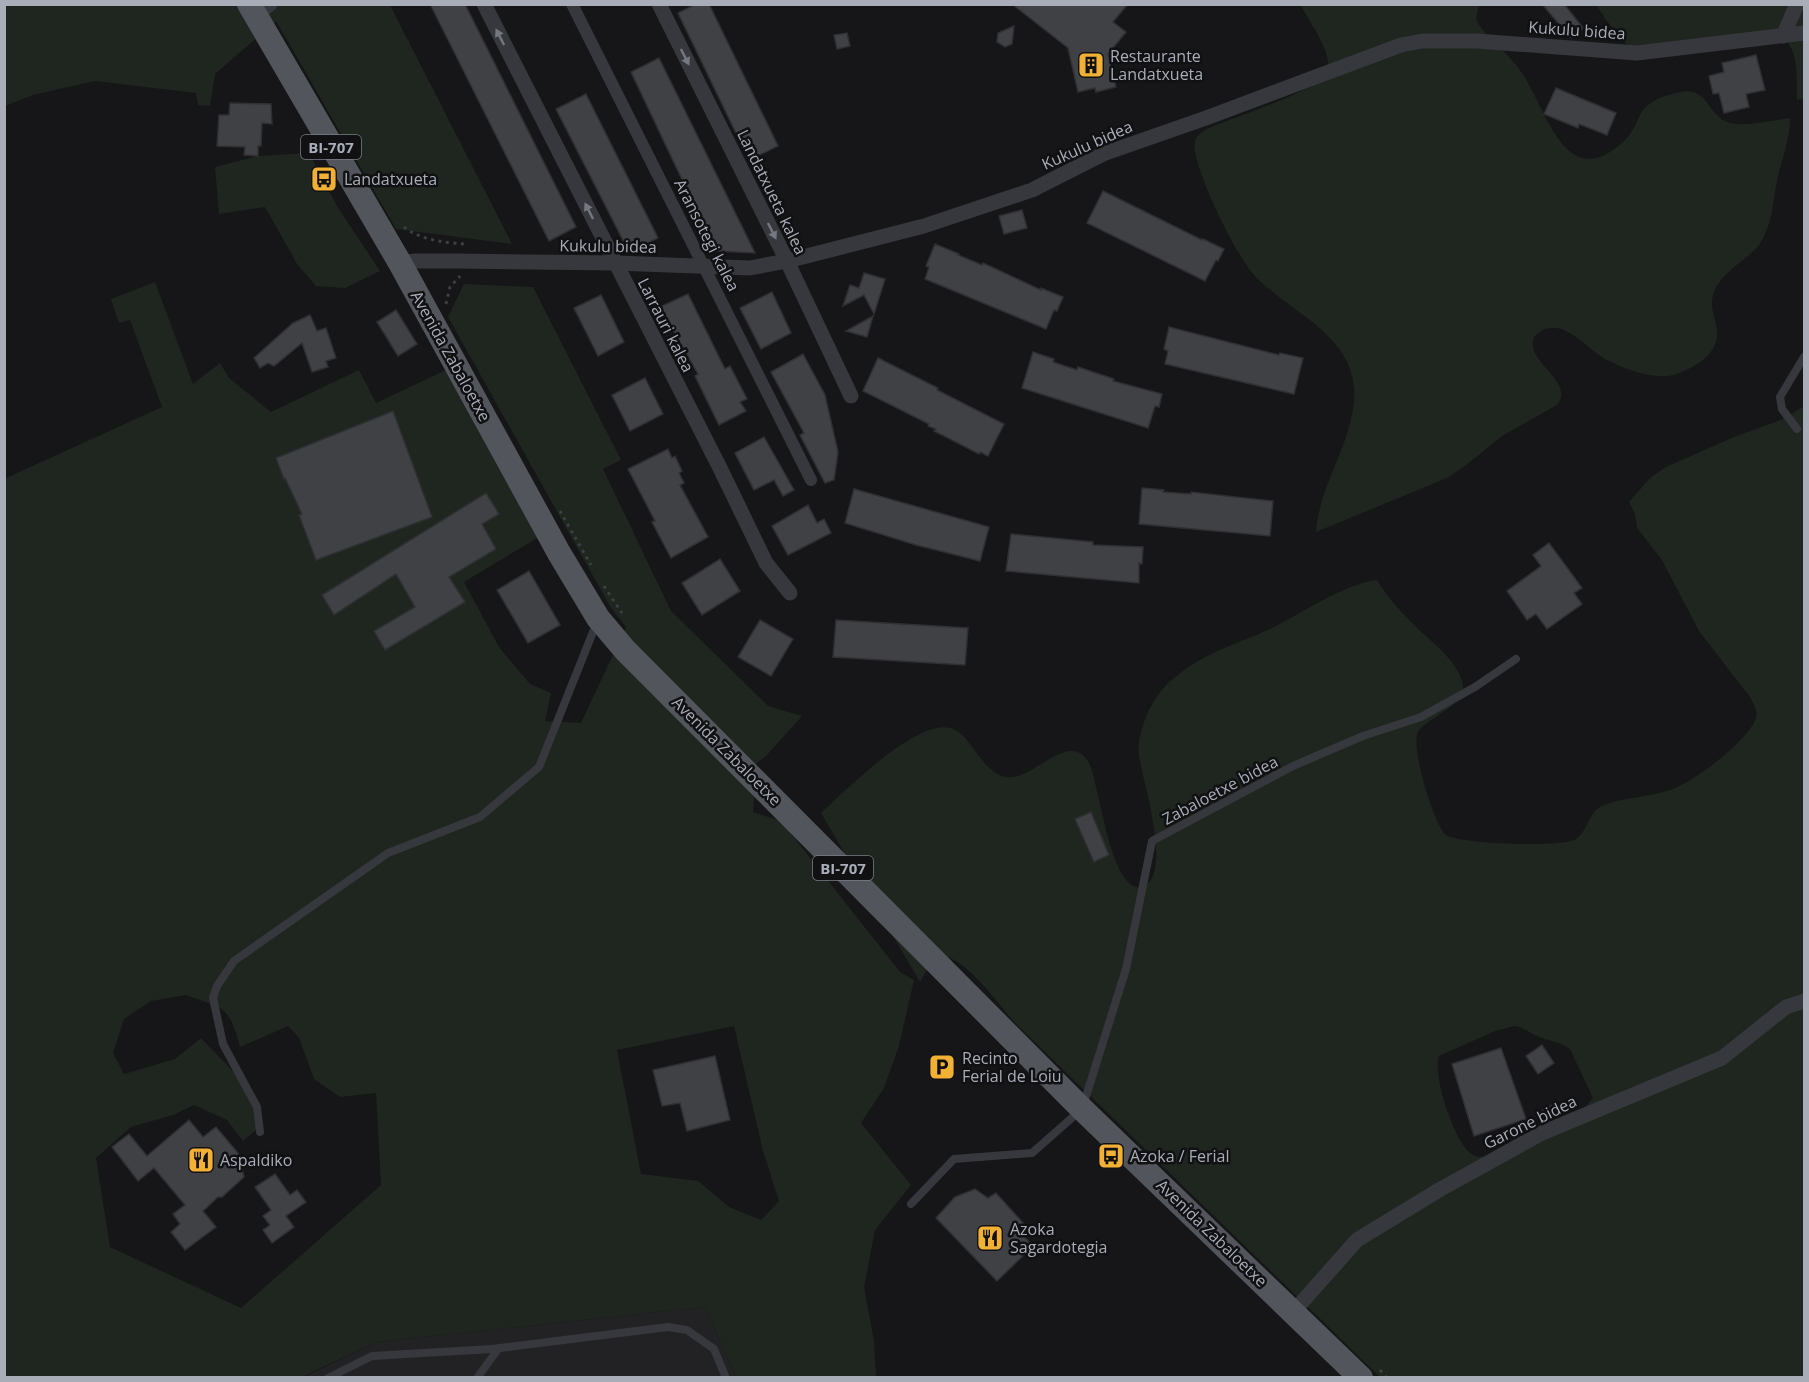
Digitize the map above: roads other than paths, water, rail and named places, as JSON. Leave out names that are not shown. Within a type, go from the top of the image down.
[{"type":"main road","name":"Avenida Zabaloetxe","points":[[258,8],[559,552],[598,618],[633,657],[1082,1109],[1294,1311],[1370,1373]]},
{"type":"street","name":"Larrauri kalea","points":[[484,4],[766,562],[790,593]]},
{"type":"street","name":"Aransotegi kalea","points":[[572,4],[811,480]]},
{"type":"street","name":"Landatxueta kalea","points":[[659,4],[787,261],[851,396]]},
{"type":"street","points":[[1783,36],[1797,4]]},
{"type":"street","name":"Kukulu bidea","points":[[400,263],[415,261],[615,263],[750,268],[787,261],[924,226],[1032,190],[1103,154],[1401,45],[1422,41],[1477,41],[1637,52],[1804,33]]},
{"type":"street","name":"Garone bidea","points":[[1294,1311],[1357,1240],[1439,1190],[1542,1132],[1722,1058],[1786,1007],[1804,1001]]},
{"type":"lane","points":[[1797,429],[1782,410],[1780,397],[1804,357]]},
{"type":"lane","points":[[260,1131],[257,1107],[223,1044],[213,998],[217,986],[234,961],[388,854],[480,817],[539,767],[598,618]]},
{"type":"lane","name":"Zabaloetxe bidea","points":[[1082,1109],[1126,969],[1152,841],[1293,766],[1363,736],[1421,717],[1475,687],[1516,659]]},
{"type":"lane","points":[[911,1204],[954,1159],[1032,1153],[1082,1109]]},
{"type":"lane","points":[[328,1377],[372,1356],[499,1348],[668,1327],[687,1330],[714,1349],[726,1377]]},
{"type":"lane","points":[[477,1377],[499,1348]]},
{"type":"place","name":"Restaurante Landatxueta","points":[[1091,65]]},
{"type":"place","name":"Landatxueta","points":[[324,179]]},
{"type":"place","name":"Recinto Ferial de Loiu","points":[[942,1067]]},
{"type":"place","name":"Azoka / Ferial","points":[[1111,1156]]},
{"type":"place","name":"Aspaldiko","points":[[201,1160]]},
{"type":"place","name":"Azoka Sagardotegia","points":[[990,1238]]}]
